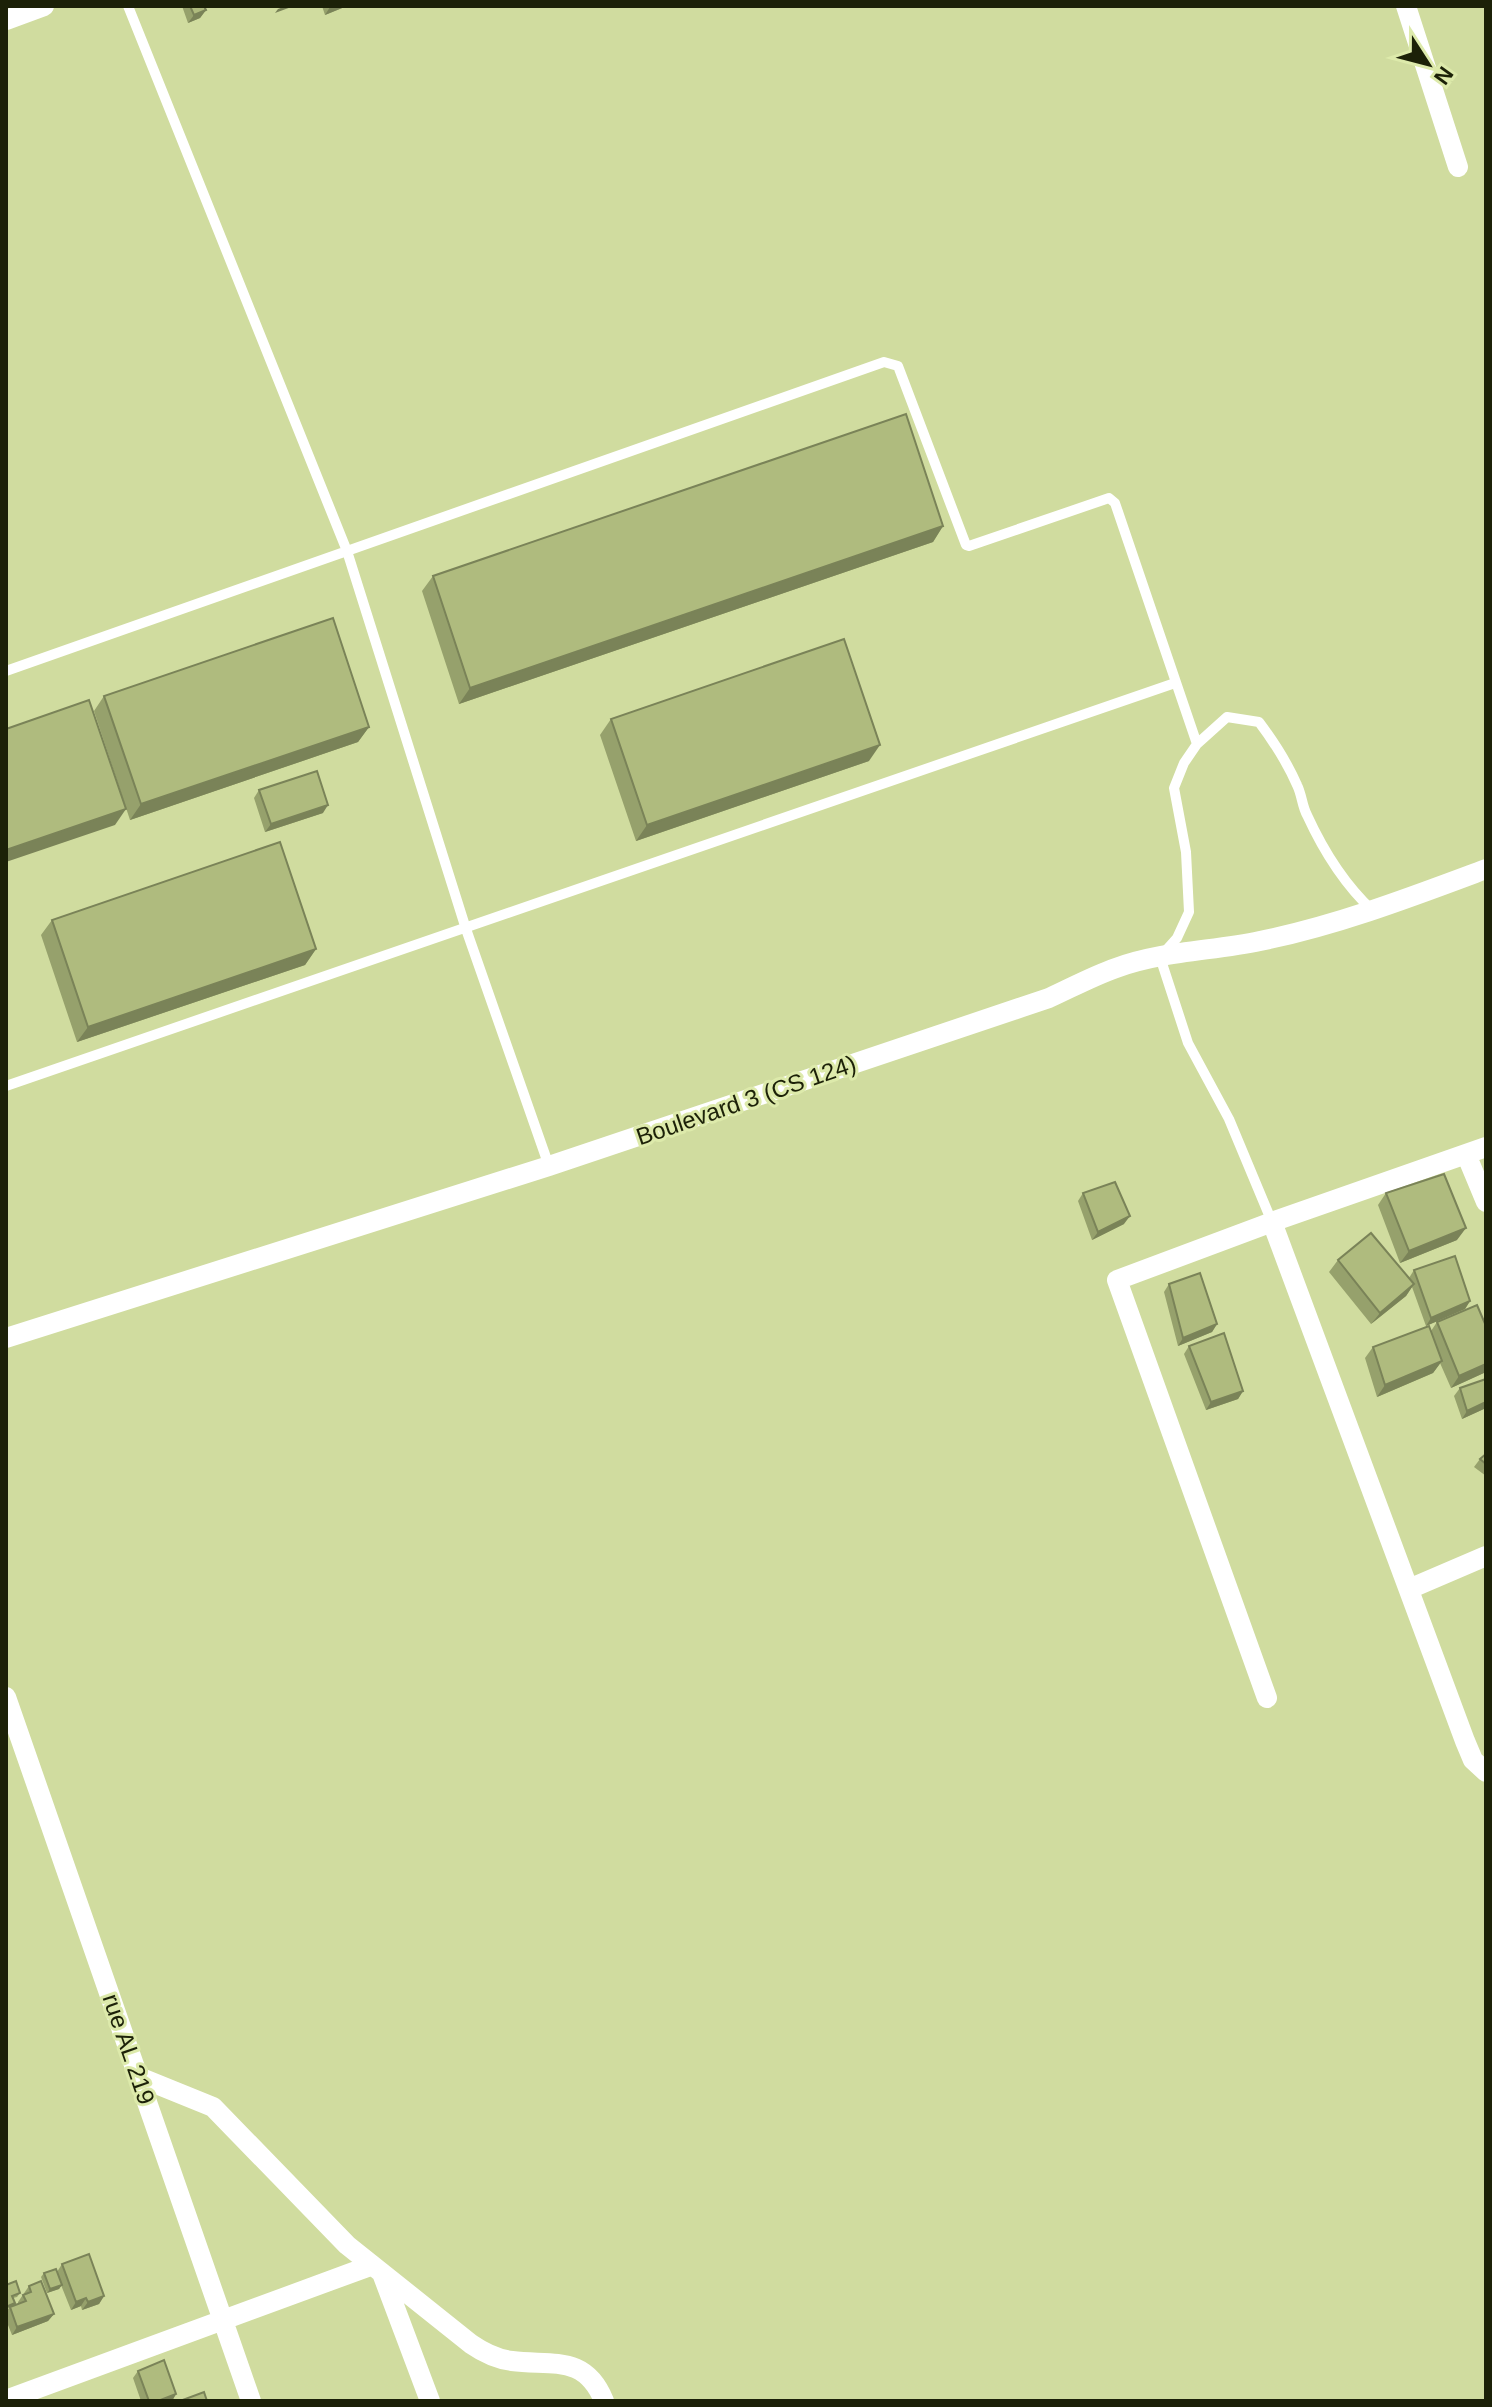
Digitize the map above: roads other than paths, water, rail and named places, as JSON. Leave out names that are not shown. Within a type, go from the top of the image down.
[{"type":"street","points":[[6,20],[44,6]]},
{"type":"street","points":[[1406,6],[1458,167]]},
{"type":"street","name":"Boulevard 3 (CS 124)","points":[[6,1338],[549,1166],[1049,998],[1117,967],[1258,942],[1373,911],[1486,869]]},
{"type":"street","points":[[1267,1698],[1117,1280],[1486,1147]]},
{"type":"street","points":[[1466,1154],[1486,1202]]},
{"type":"street","points":[[1272,1222],[1465,1741],[1473,1760],[1486,1772]]},
{"type":"street","points":[[1409,1589],[1486,1556]]},
{"type":"street","name":"rue AL 219","points":[[6,1697],[251,2401]]},
{"type":"street","points":[[139,2077],[213,2107],[376,2271],[488,2355],[510,2361],[576,2367],[587,2374],[604,2401]]},
{"type":"street","points":[[6,2400],[30,2396],[223,2319],[376,2271]]},
{"type":"street","points":[[376,2271],[430,2401]]},
{"type":"lane","points":[[128,6],[347,551],[466,929],[549,1166]]},
{"type":"lane","points":[[6,671],[891,362],[898,366],[966,545],[1109,498],[1115,503],[1197,744]]},
{"type":"lane","points":[[6,1086],[1175,683]]},
{"type":"lane","points":[[1272,1222],[1229,1119],[1188,1043],[1160,957],[1177,938],[1189,912],[1186,852],[1174,788],[1184,763],[1197,744],[1227,717],[1259,722],[1280,751],[1299,788],[1306,813],[1330,856],[1354,894],[1373,911]]}]
